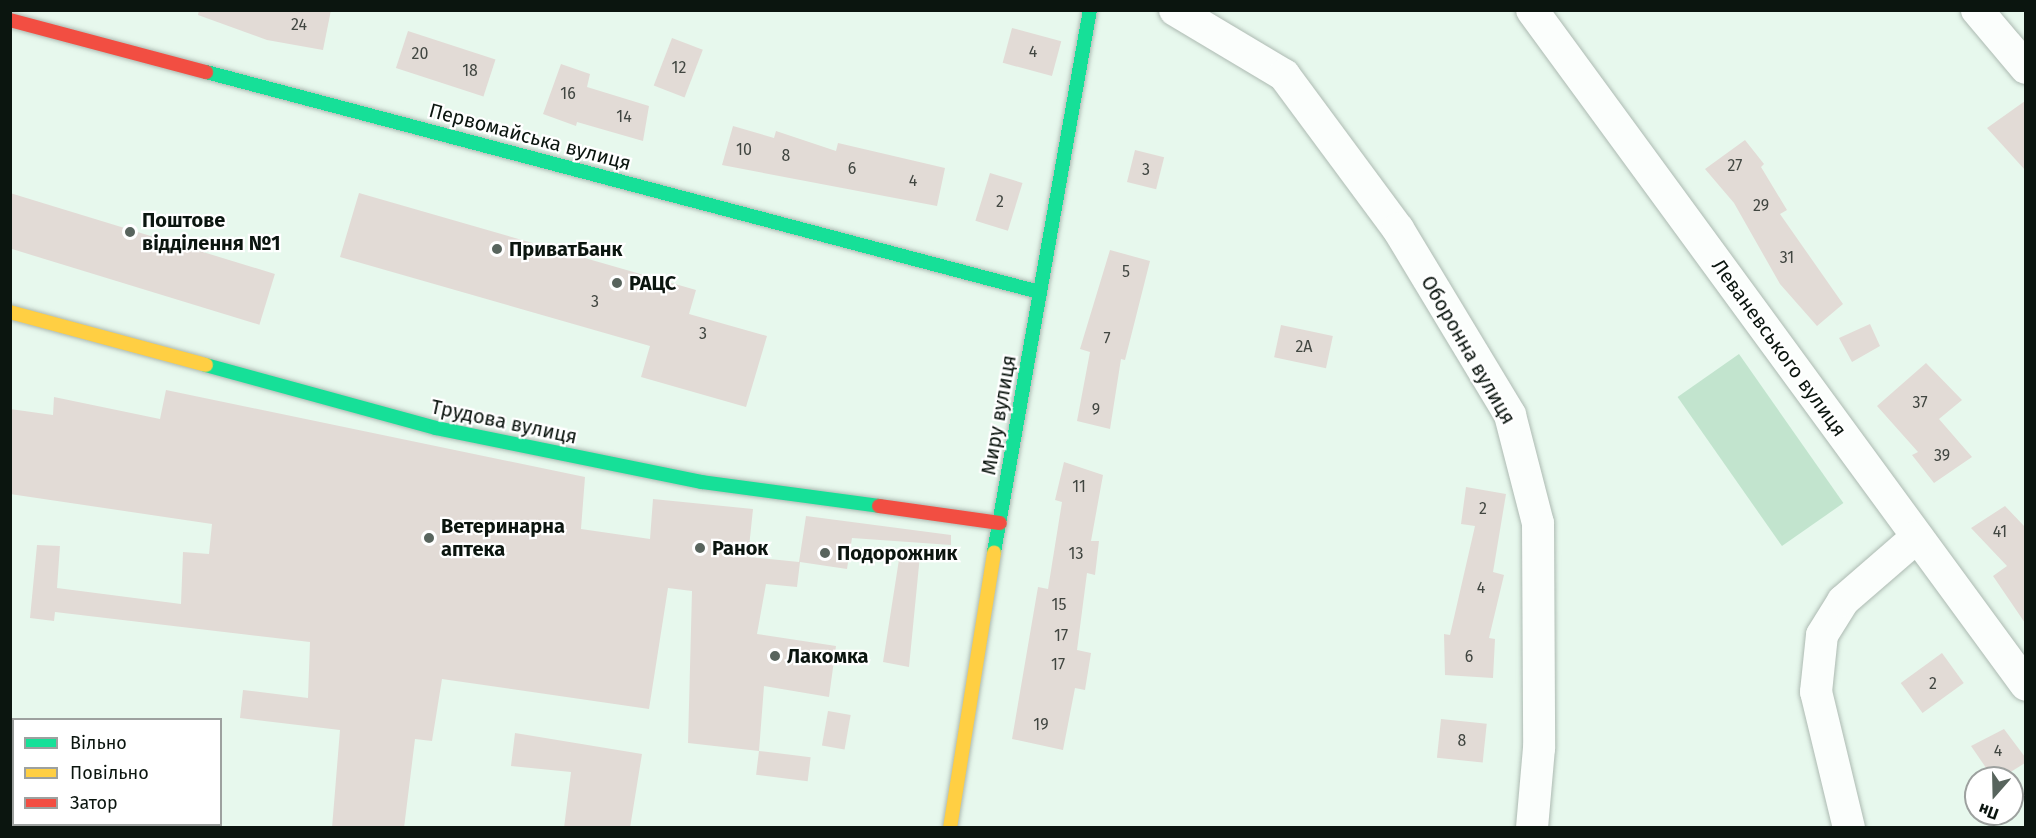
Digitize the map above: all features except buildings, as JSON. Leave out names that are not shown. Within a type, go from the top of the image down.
[{"type":"street","name":"Миру вулиця","points":[[950,828],[1000,523],[1090,10]]},
{"type":"street","name":"Оборонна вулиця","points":[[1175,10],[1284,75],[1398,229],[1510,415],[1538,523],[1539,748],[1532,828]]},
{"type":"street","name":"Леваневського вулиця","points":[[1532,10],[2025,686]]},
{"type":"street","points":[[1977,10],[2025,68]]},
{"type":"street","name":"Первомайська вулиця","points":[[10,20],[1040,292]]},
{"type":"street","name":"Трудова вулиця","points":[[10,312],[436,428],[702,482],[1000,523]]},
{"type":"street","points":[[1850,828],[1816,692],[1822,635],[1844,601],[1917,537]]},
{"type":"green space","points":[[1739,354],[1843,503],[1782,546],[1678,397]]},
{"type":"traffic: fast","points":[[994,552],[1090,10]]},
{"type":"traffic: fast","points":[[206,72],[1039,292]]},
{"type":"traffic: fast","points":[[206,365],[436,428],[702,482],[879,506]]},
{"type":"traffic: slow","points":[[10,312],[206,365]]},
{"type":"traffic: slow","points":[[950,828],[994,552]]},
{"type":"traffic: jam","points":[[10,20],[206,72]]},
{"type":"traffic: jam","points":[[879,506],[1000,523]]},
{"type":"place","name":"Поштове відділення №1","points":[[130,232]]},
{"type":"place","name":"ПриватБанк","points":[[497,249]]},
{"type":"place","name":"РАЦС","points":[[617,283]]},
{"type":"place","name":"Ветеринарна аптека","points":[[429,538]]},
{"type":"place","name":"Ранок","points":[[700,548]]},
{"type":"place","name":"Подорожник","points":[[825,553]]},
{"type":"place","name":"Лакомка","points":[[775,656]]}]
